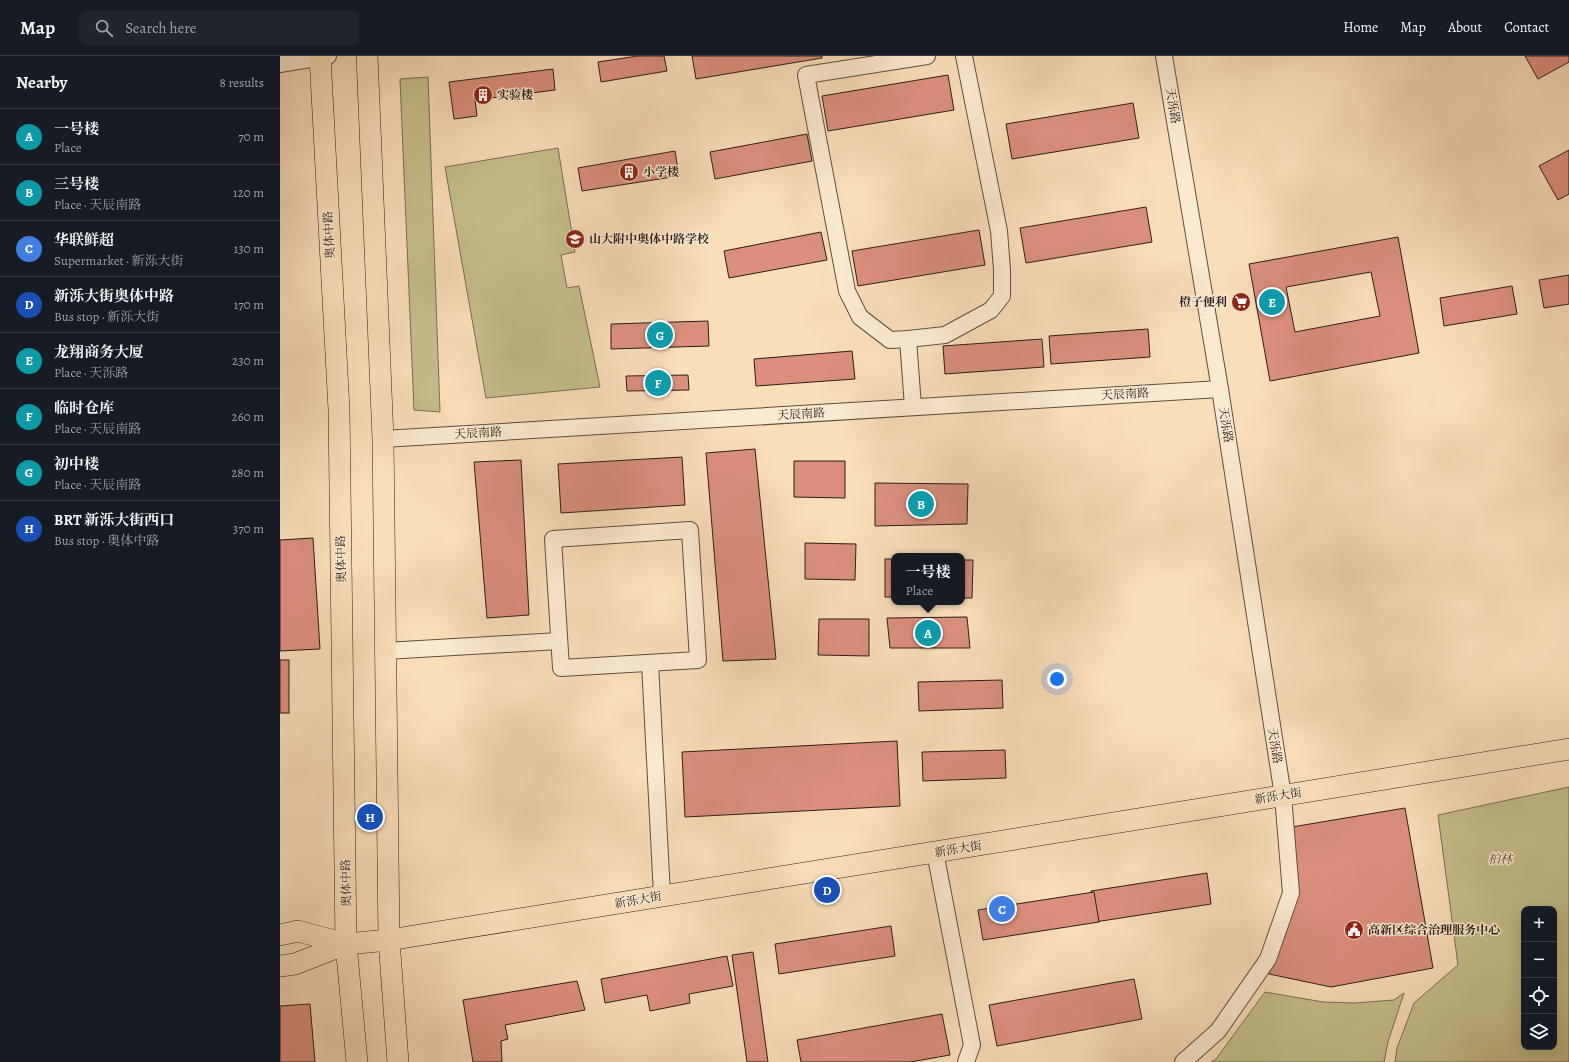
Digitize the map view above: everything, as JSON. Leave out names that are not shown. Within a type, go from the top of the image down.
[{"type":"main road","name":"奥体中路","points":[[322,56],[338,410],[346,944],[357,1062]]},
{"type":"main road","points":[[367,56],[383,439],[389,940],[398,1062]]},
{"type":"main road","name":"新泺大街","points":[[280,966],[295,964],[346,944],[389,940],[1569,749]]},
{"type":"main road","name":"新泺大街","points":[[280,935],[298,931],[346,944]]},
{"type":"street","points":[[280,64],[322,56]]},
{"type":"street","points":[[927,56],[836,63],[806,75],[847,291],[860,317],[890,340],[945,335],[991,310],[1002,296],[999,231],[964,56]]},
{"type":"street","name":"天泺路","points":[[1164,56],[1220,388],[1283,796],[1291,893],[1268,959],[1218,1031],[1183,1062]]},
{"type":"street","points":[[908,339],[913,407]]},
{"type":"street","name":"天辰南路","points":[[383,439],[1220,388]]},
{"type":"street","points":[[690,530],[698,660],[561,668],[559,641],[553,539],[690,530]]},
{"type":"street","points":[[385,651],[559,641]]},
{"type":"street","points":[[650,663],[662,895]]},
{"type":"street","points":[[935,852],[972,1045],[966,1062]]},
{"type":"green space","points":[[428,77],[440,412],[414,410],[400,79]]},
{"type":"green space","points":[[558,148],[575,252],[561,255],[567,288],[579,286],[600,387],[486,398],[445,167]]},
{"type":"green space","name":"柏林","points":[[1569,787],[1569,1062],[1395,1062],[1397,1048],[1414,1003],[1458,965],[1438,815]]},
{"type":"green space","points":[[1265,992],[1323,1002],[1355,1003],[1394,1000],[1404,993],[1388,1042],[1384,1062],[1211,1062],[1216,1059]]},
{"type":"building","points":[[638,56],[664,56],[667,71],[601,82],[598,62]]},
{"type":"building","points":[[692,56],[822,56],[822,58],[696,79]]},
{"type":"building","points":[[1525,56],[1569,56],[1569,62],[1538,79]]},
{"type":"building","name":"实验楼","points":[[553,69],[555,90],[475,100],[477,116],[454,119],[449,82]]},
{"type":"building","points":[[948,75],[954,110],[828,131],[822,96]]},
{"type":"building","points":[[1133,103],[1139,138],[1012,159],[1006,124]]},
{"type":"building","points":[[807,134],[812,161],[715,179],[710,152]]},
{"type":"building","points":[[1569,150],[1569,194],[1558,200],[1539,166]]},
{"type":"building","name":"小学楼","points":[[675,151],[679,176],[582,191],[578,168]]},
{"type":"building","points":[[1146,207],[1152,242],[1026,263],[1020,228]]},
{"type":"building","points":[[979,230],[985,265],[858,286],[852,251]]},
{"type":"building","points":[[821,232],[827,260],[729,278],[724,251]]},
{"type":"building","points":[[1398,237],[1419,353],[1270,381],[1249,264]],"holes":[[[1371,272],[1380,316],[1295,332],[1286,287]]]},
{"type":"building","points":[[1569,275],[1569,304],[1544,308],[1539,280]]},
{"type":"building","points":[[1512,286],[1517,314],[1444,326],[1440,298]]},
{"type":"building","points":[[708,321],[709,346],[611,349],[611,324]]},
{"type":"building","points":[[1148,329],[1150,357],[1051,364],[1049,336]]},
{"type":"building","points":[[1042,339],[1044,367],[945,374],[943,346]]},
{"type":"building","points":[[852,351],[855,379],[756,386],[754,359]]},
{"type":"building","points":[[688,375],[689,390],[627,391],[626,376]]},
{"type":"building","points":[[755,449],[776,659],[723,661],[706,453]]},
{"type":"building","points":[[682,457],[685,505],[561,513],[558,464]]},
{"type":"building","points":[[521,460],[529,615],[487,618],[474,462]]},
{"type":"building","points":[[794,461],[845,461],[845,498],[794,497]]},
{"type":"building","points":[[875,483],[968,484],[967,524],[875,526]]},
{"type":"building","points":[[313,538],[320,649],[280,651],[280,540]]},
{"type":"building","points":[[805,543],[856,544],[855,580],[805,579]]},
{"type":"building","points":[[885,559],[891,559],[891,597],[885,597]]},
{"type":"building","points":[[965,560],[973,560],[972,598],[965,598]]},
{"type":"building","points":[[967,617],[970,648],[890,648],[887,618]]},
{"type":"building","points":[[819,619],[869,619],[869,656],[818,655]]},
{"type":"building","points":[[280,660],[289,660],[289,713],[280,713]]},
{"type":"building","points":[[1002,680],[1003,708],[919,711],[918,682]]},
{"type":"building","points":[[897,741],[900,806],[685,817],[682,752]]},
{"type":"building","points":[[1005,750],[1006,778],[923,781],[922,752]]},
{"type":"building","name":"高新区综合治理服务中心","points":[[1405,808],[1433,968],[1331,987],[1269,974],[1293,893],[1292,827]]},
{"type":"building","points":[[1207,873],[1211,904],[1095,922],[1091,891]]},
{"type":"building","points":[[1094,892],[1099,922],[983,940],[978,910]]},
{"type":"building","points":[[891,926],[895,956],[779,974],[775,944]]},
{"type":"building","points":[[753,952],[768,1062],[747,1062],[732,955]]},
{"type":"building","points":[[727,956],[733,986],[689,994],[690,1003],[650,1011],[647,995],[605,1003],[601,979]]},
{"type":"building","points":[[1134,979],[1142,1019],[997,1046],[989,1005]]},
{"type":"building","points":[[577,981],[585,1010],[505,1025],[508,1039],[501,1041],[502,1062],[473,1062],[463,1000]]},
{"type":"building","points":[[310,1004],[315,1062],[280,1062],[280,1006]]},
{"type":"building","points":[[942,1014],[950,1055],[910,1062],[801,1062],[797,1040]]},
{"type":"place","name":"实验楼","points":[[483,95]]},
{"type":"place","name":"小学楼","points":[[629,172]]},
{"type":"place","name":"山大附中奥体中路学校","points":[[575,239]]},
{"type":"place","name":"橙子便利","points":[[1241,302]]},
{"type":"place","name":"龙翔商务大厦","points":[[1272,302]]},
{"type":"place","name":"初中楼","points":[[660,335]]},
{"type":"place","name":"临时仓库","points":[[658,383]]},
{"type":"place","name":"三号楼","points":[[921,504]]},
{"type":"place","name":"一号楼","points":[[928,633]]},
{"type":"place","name":"BRT 新泺大街西口","points":[[370,817]]},
{"type":"place","name":"新泺大街奥体中路","points":[[827,890]]},
{"type":"place","name":"华联鲜超","points":[[1002,909]]},
{"type":"place","name":"高新区综合治理服务中心","points":[[1354,930]]}]
